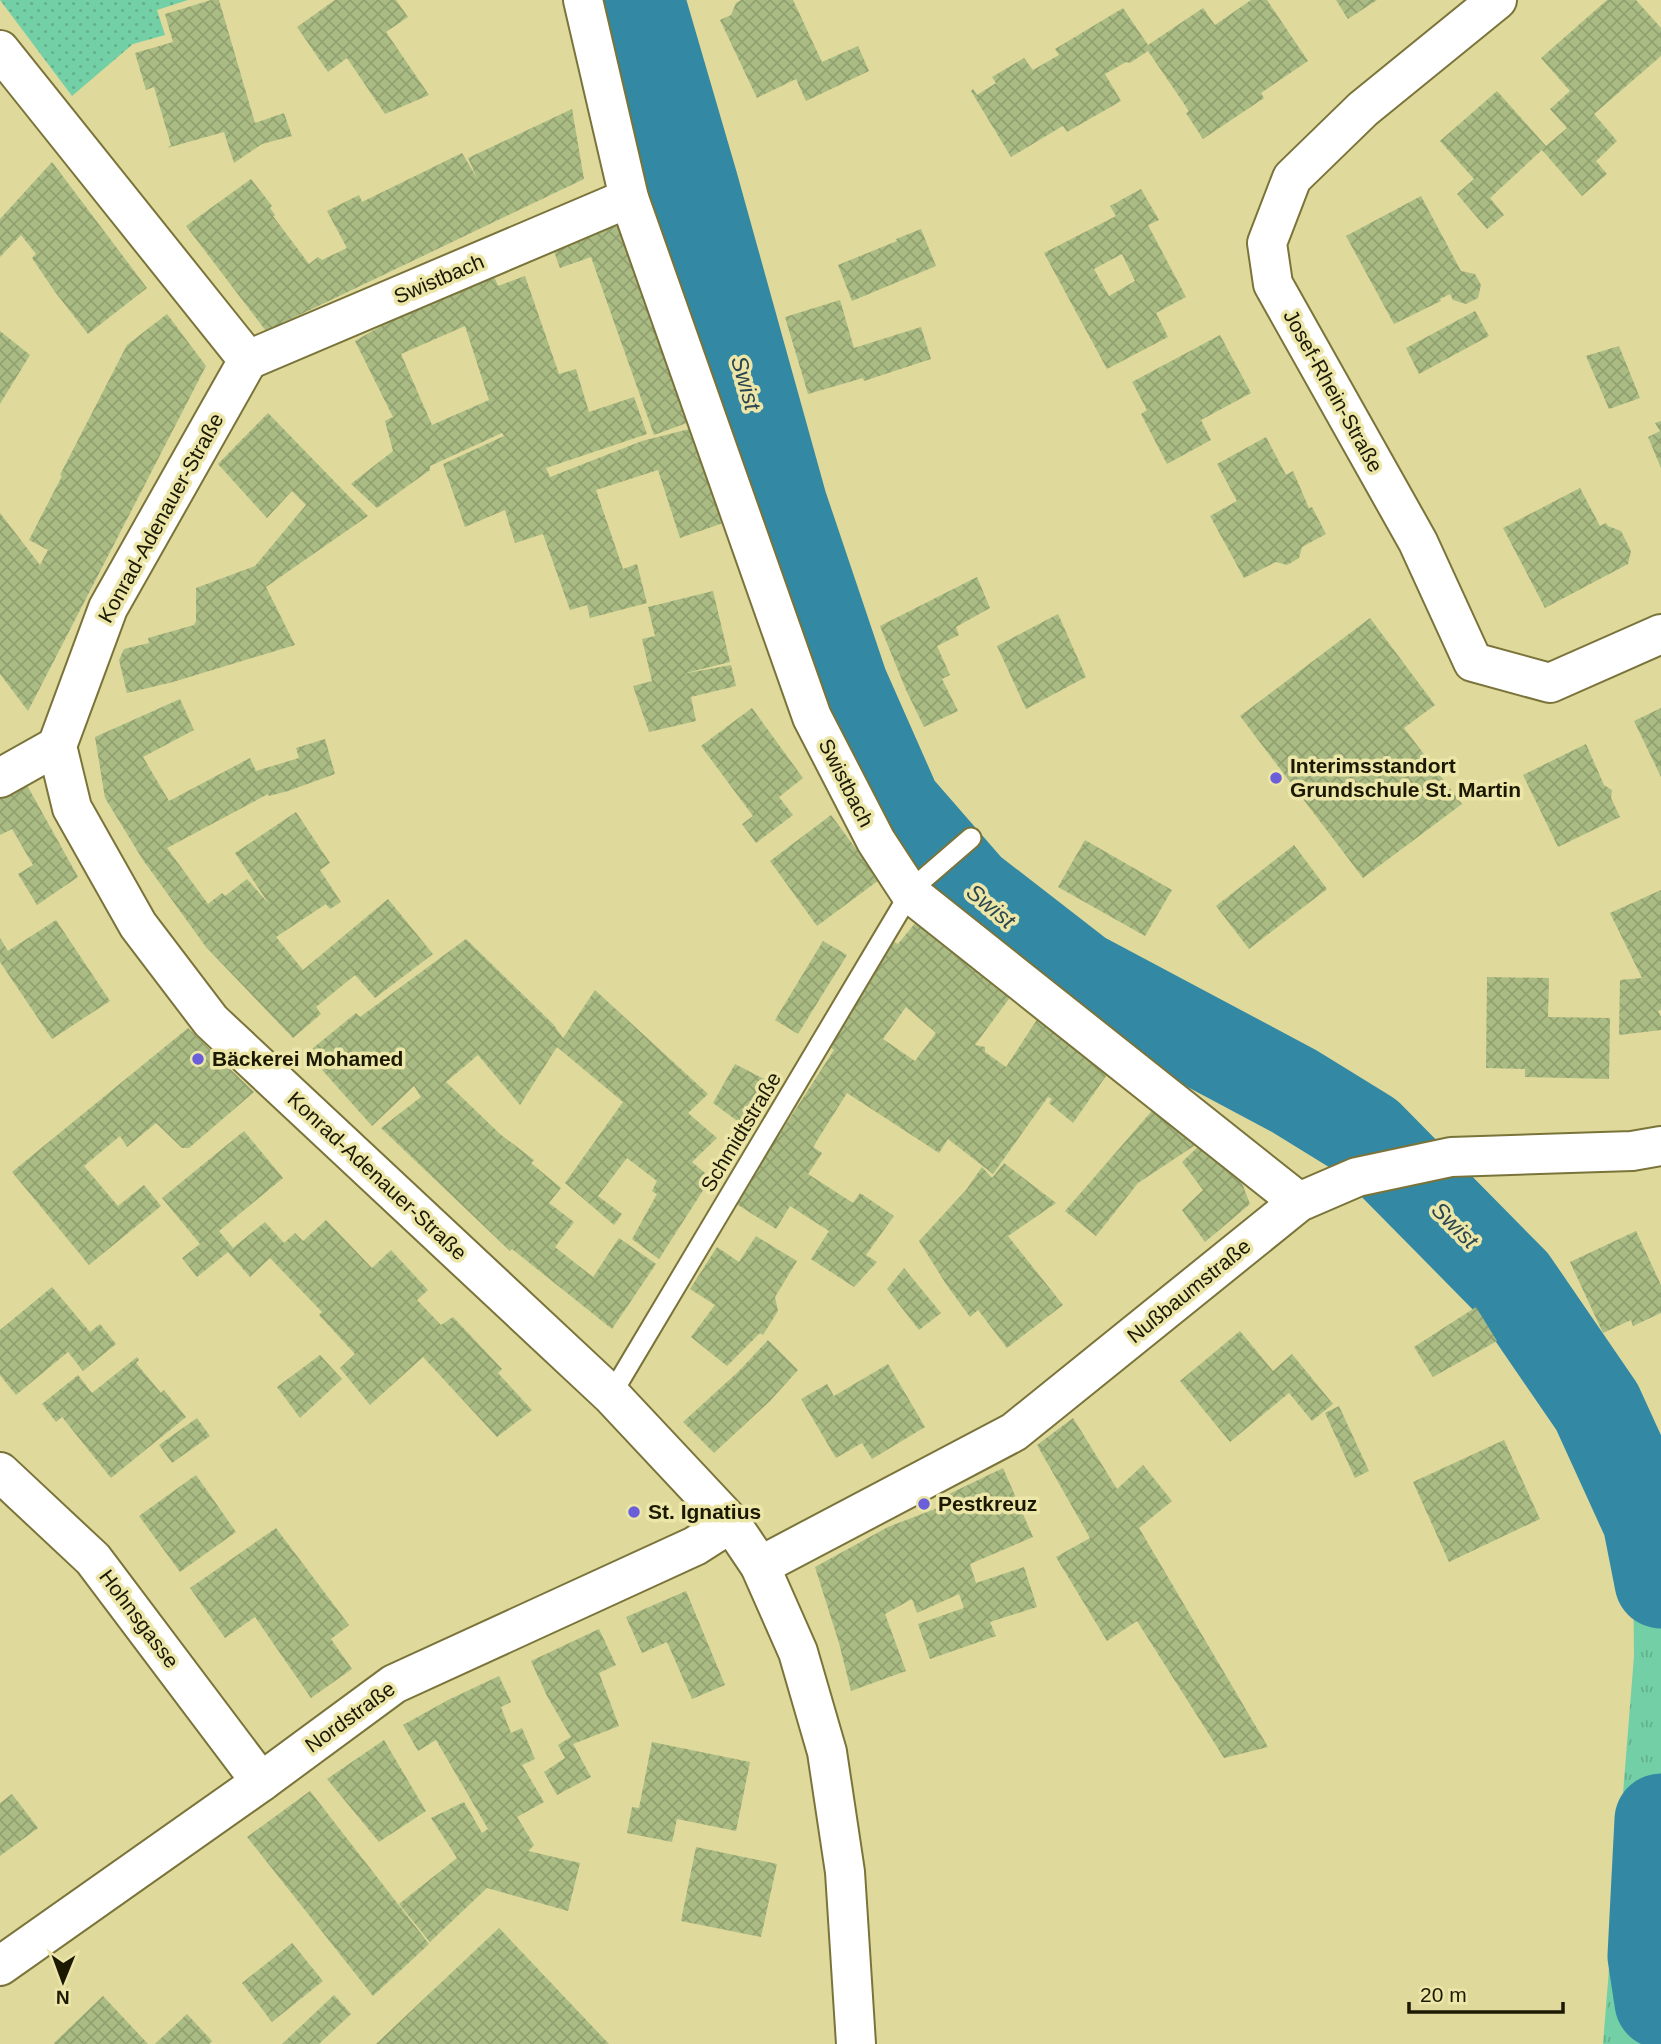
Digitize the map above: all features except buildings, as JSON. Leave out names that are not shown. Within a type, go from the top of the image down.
[{"type":"street","name":"Swistbach","points":[[583,0],[629,198],[812,717],[876,841],[915,887],[1299,1202]]},
{"type":"street","name":"Josef-Rhein-Straße","points":[[1497,0],[1363,109],[1292,178],[1267,243],[1273,284],[1418,542],[1473,662],[1550,683],[1661,634]]},
{"type":"street","points":[[0,50],[248,360]]},
{"type":"street","name":"Swistbach","points":[[248,360],[629,198]]},
{"type":"street","name":"Konrad-Adenauer-Straße","points":[[248,360],[108,608],[57,746],[72,808],[138,925],[211,1021],[611,1395],[732,1523],[760,1566],[799,1652],[827,1752],[845,1872],[856,2044]]},
{"type":"street","points":[[0,778],[57,746]]},
{"type":"street","name":"Nußbaumstraße","points":[[760,1566],[1014,1432],[1299,1202],[1357,1178],[1463,1155],[1632,1151],[1661,1146]]},
{"type":"street","name":"Hohnsgasse","points":[[0,1472],[93,1559],[261,1782]]},
{"type":"street","name":"Nordstraße","points":[[0,1966],[261,1782],[394,1684],[695,1546],[732,1523]]},
{"type":"lane","name":"Schmidtstraße","points":[[611,1395],[915,887],[971,838]]},
{"type":"green space","points":[[0,0],[188,0],[157,10],[165,35],[133,44],[72,96]]},
{"type":"green space","points":[[1661,1493],[1661,2044],[1603,2044],[1634,1656],[1633,1567],[1619,1512]]},
{"type":"waterway","name":"Swist","points":[[638,0],[781,505],[842,686],[895,806],[969,891],[1080,977],[1294,1091],[1367,1136],[1512,1283],[1597,1407],[1649,1521],[1661,1582]]},
{"type":"waterway","name":"Swist","points":[[1661,1820],[1654,1956],[1661,2002]]},
{"type":"place","name":"Interimsstandort Grundschule St. Martin","points":[[1276,778]]},
{"type":"place","name":"Bäckerei Mohamed","points":[[198,1059]]},
{"type":"place","name":"Pestkreuz","points":[[924,1504]]},
{"type":"place","name":"St. Ignatius","points":[[634,1512]]}]
